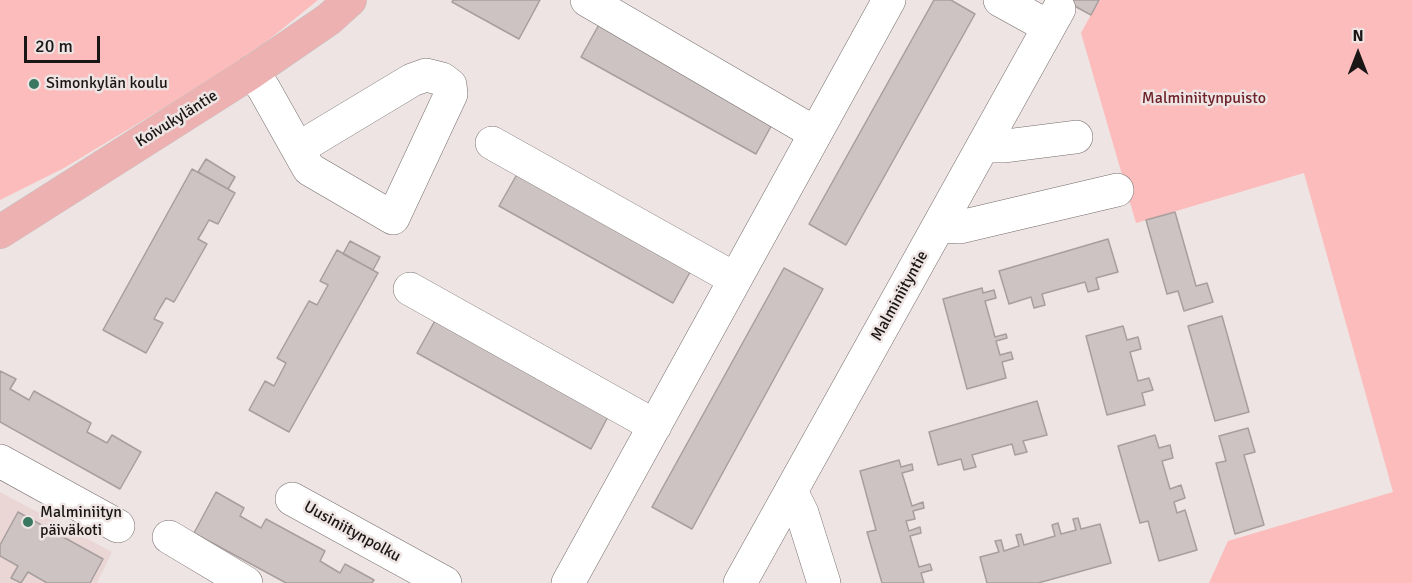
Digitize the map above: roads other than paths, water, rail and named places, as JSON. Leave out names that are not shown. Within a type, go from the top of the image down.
[{"type":"main road","name":"Koivukyläntie","points":[[0,232],[252,72],[329,19],[350,0]]},
{"type":"street","points":[[587,0],[815,134]]},
{"type":"street","points":[[568,583],[888,0]]},
{"type":"street","name":"Malminiityntie","points":[[740,583],[1054,18],[1000,0]]},
{"type":"street","points":[[252,72],[299,148],[309,169],[393,218],[451,94],[450,85],[442,79],[426,75],[412,80],[299,148]]},
{"type":"street","points":[[983,146],[1005,146],[1076,137]]},
{"type":"street","points":[[492,143],[735,279]]},
{"type":"street","points":[[939,226],[960,227],[1117,190]]},
{"type":"street","points":[[410,289],[655,426]]},
{"type":"street","points":[[0,461],[118,526]]},
{"type":"street","points":[[791,492],[802,513],[825,583]]},
{"type":"street","name":"Uusiniitynpolku","points":[[292,499],[445,583]]},
{"type":"street","points":[[169,537],[246,583]]},
{"type":"place","name":"Simonkylän koulu","points":[[34,84]]},
{"type":"place","name":"Malminiityn päiväkoti","points":[[28,522]]},
{"type":"park label","name":"Malminiitynpuisto","points":[[1204,99]]}]
